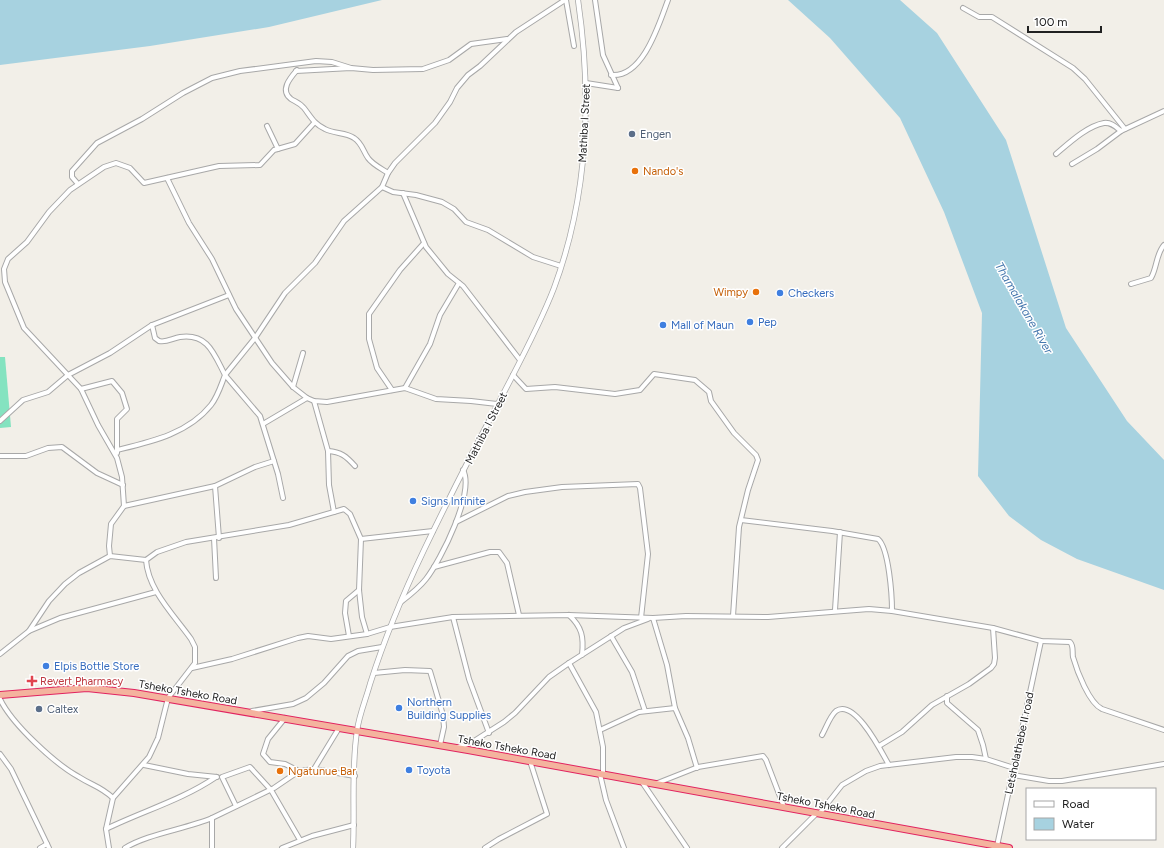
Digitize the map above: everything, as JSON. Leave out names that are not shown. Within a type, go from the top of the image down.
[{"type":"highway","name":"Tsheko Tsheko Road","points":[[0,695],[87,688],[168,698],[530,761],[1009,848]]},
{"type":"street","points":[[117,450],[168,436],[196,418],[210,406],[225,374],[255,338],[285,293],[314,263],[344,221],[382,187],[388,173],[434,123],[461,84],[507,39],[566,0],[574,46]]},
{"type":"street","name":"Mathiba I Street","points":[[353,848],[357,731],[382,647],[399,603],[433,531],[513,375],[553,289],[573,223],[583,159],[586,83],[578,0]]},
{"type":"street","points":[[586,83],[618,88],[611,75],[601,47],[595,0]]},
{"type":"street","points":[[611,75],[620,76],[627,71],[649,47],[668,0]]},
{"type":"street","points":[[962,8],[979,17],[992,16],[1073,68],[1085,79],[1123,130]]},
{"type":"street","points":[[296,71],[351,68],[424,69],[450,60],[471,44],[507,39]]},
{"type":"street","points":[[78,184],[72,177],[72,171],[97,143],[142,119],[183,93],[212,78],[226,73],[323,61],[351,68]]},
{"type":"street","points":[[302,64],[288,79],[288,95],[290,98],[302,105],[314,123],[329,131],[350,135],[358,140],[368,159],[388,173]]},
{"type":"street","points":[[1072,164],[1097,149],[1123,130],[1164,111]]},
{"type":"street","points":[[110,556],[109,539],[111,524],[124,506],[123,485],[116,456],[98,425],[81,389],[24,328],[8,291],[4,275],[5,264],[8,259],[27,242],[65,195],[78,184],[104,167],[116,163],[130,168],[144,183],[230,164],[257,166],[263,163],[278,148],[294,144],[314,123]]},
{"type":"street","points":[[1056,154],[1085,132],[1100,125],[1110,124],[1123,130]]},
{"type":"street","points":[[267,126],[278,148]]},
{"type":"street","points":[[167,178],[190,223],[212,259],[229,295],[255,338],[272,363],[293,388],[307,398],[314,401],[327,402],[405,388],[436,399],[497,404]]},
{"type":"street","points":[[382,187],[393,192],[435,199],[448,205],[466,222],[488,230],[533,257],[561,266]]},
{"type":"street","points":[[403,193],[424,243],[448,274],[459,283],[520,360]]},
{"type":"street","points":[[392,390],[377,368],[369,339],[369,314],[400,270],[424,243]]},
{"type":"street","points":[[1130,284],[1151,278],[1154,273],[1160,249],[1164,245]]},
{"type":"street","points":[[405,388],[430,344],[440,315],[459,283]]},
{"type":"street","points":[[0,421],[23,400],[48,392],[68,375],[110,353],[152,325],[229,295]]},
{"type":"street","points":[[152,325],[155,338],[159,341],[189,336],[198,337],[204,341],[225,374],[258,412],[274,461],[283,498]]},
{"type":"street","points":[[293,388],[303,352]]},
{"type":"street","points":[[513,375],[526,389],[555,387],[615,394],[640,390],[654,374],[695,380],[710,392],[711,401],[715,408],[734,433],[758,458],[740,520],[733,616]]},
{"type":"street","points":[[81,389],[112,382],[122,393],[127,409],[117,418],[116,456]]},
{"type":"street","points":[[263,424],[307,398]]},
{"type":"street","points":[[314,401],[328,451],[329,485],[334,512]]},
{"type":"street","points":[[0,456],[26,456],[56,446],[62,447],[79,457],[92,470],[123,485]]},
{"type":"street","points":[[328,451],[338,451],[345,454],[355,466]]},
{"type":"street","points":[[124,506],[215,486],[255,467],[274,461]]},
{"type":"street","points":[[399,603],[422,584],[434,567],[456,522],[466,488],[467,478],[463,470]]},
{"type":"street","points":[[456,522],[494,502],[519,494],[562,487],[638,484],[640,488],[648,554],[641,618]]},
{"type":"street","points":[[215,486],[220,538]]},
{"type":"street","points":[[29,631],[35,619],[65,584],[79,572],[110,556],[146,560],[168,547],[186,542],[220,538],[289,526],[344,509],[348,511],[361,539],[358,590],[362,617],[367,634]]},
{"type":"street","points":[[740,520],[840,532],[876,538],[881,541],[890,575],[892,611]]},
{"type":"street","points":[[361,539],[433,531]]},
{"type":"street","points":[[835,610],[840,532]]},
{"type":"street","points":[[214,538],[216,578]]},
{"type":"street","points":[[434,567],[490,552],[499,552],[507,563],[519,616]]},
{"type":"street","points":[[109,848],[106,829],[113,798],[144,765],[158,738],[168,698],[192,668],[196,658],[195,647],[156,592],[148,574],[146,560]]},
{"type":"street","points":[[349,636],[345,613],[346,601],[358,590]]},
{"type":"street","points":[[0,654],[29,631],[60,618],[156,592]]},
{"type":"street","points":[[192,668],[232,659],[298,638],[314,637],[324,640],[367,634],[390,627],[453,617],[569,615],[641,618],[733,616],[768,617],[835,610],[869,609],[892,611],[993,628],[1041,641],[1072,643],[1073,656],[1091,701],[1098,707],[1164,730]]},
{"type":"street","points":[[569,615],[582,632],[584,639],[582,654]]},
{"type":"street","points":[[453,617],[469,679],[489,733]]},
{"type":"street","points":[[454,748],[471,743],[489,733],[515,713],[549,677],[582,654],[633,624],[652,618]]},
{"type":"street","points":[[652,618],[667,665],[675,708],[688,738],[696,768]]},
{"type":"street","points":[[879,746],[902,732],[932,705],[969,684],[994,664],[993,628]]},
{"type":"street","points":[[612,636],[632,672],[645,711]]},
{"type":"street","name":"Letsholathebe II road","points":[[997,847],[1041,641]]},
{"type":"street","points":[[247,712],[293,704],[306,698],[324,683],[348,656],[358,651],[382,647]]},
{"type":"street","points":[[569,663],[593,704],[600,730],[602,774],[606,800],[624,848]]},
{"type":"street","points":[[374,673],[405,670],[430,671],[443,715],[444,727],[440,745]]},
{"type":"street","points":[[946,696],[947,702],[978,730],[986,759]]},
{"type":"street","points":[[0,699],[3,707],[40,747],[79,778],[100,786],[113,798]]},
{"type":"street","points":[[0,712],[3,707]]},
{"type":"street","points":[[600,730],[645,711],[675,708]]},
{"type":"street","points":[[822,735],[834,713],[843,709],[854,715],[871,732],[889,765]]},
{"type":"street","points":[[285,718],[268,739],[263,754],[270,762],[285,764],[299,772]]},
{"type":"street","points":[[314,769],[339,728]]},
{"type":"street","points":[[0,754],[11,769],[48,846],[40,848]]},
{"type":"street","points":[[655,784],[696,768],[734,760],[764,757],[784,807]]},
{"type":"street","points":[[782,848],[818,814],[837,791],[850,780],[874,768],[956,757],[986,759],[1014,768]]},
{"type":"street","points":[[486,848],[547,814],[530,761]]},
{"type":"street","points":[[1013,775],[1062,781],[1164,764]]},
{"type":"street","points":[[144,765],[188,774],[216,777],[222,777],[250,767],[270,790],[300,840]]},
{"type":"street","points":[[125,848],[144,840],[195,825],[212,818],[270,790],[299,772],[314,769],[355,776]]},
{"type":"street","points":[[106,829],[182,797],[216,777]]},
{"type":"street","points":[[222,777],[236,806]]},
{"type":"street","points":[[642,782],[688,848]]},
{"type":"street","points":[[212,818],[212,848]]},
{"type":"street","points":[[282,848],[323,832],[354,825]]},
{"type":"green space","points":[[0,357],[5,357],[11,427],[0,428]]},
{"type":"water","points":[[0,0],[382,0],[269,27],[150,46],[0,65]]},
{"type":"water","name":"Thamalakane River","points":[[788,0],[900,0],[937,33],[1006,140],[1066,328],[1127,421],[1164,460],[1164,590],[1077,559],[1041,540],[1009,516],[978,476],[982,313],[944,212],[900,118],[830,38]]},
{"type":"place","name":"Engen","points":[[632,134]]},
{"type":"place","name":"Nando's","points":[[635,171]]},
{"type":"place","name":"Wimpy","points":[[756,292]]},
{"type":"place","name":"Checkers","points":[[780,293]]},
{"type":"place","name":"Pep","points":[[750,322]]},
{"type":"place","name":"Mall of Maun","points":[[663,325]]},
{"type":"place","name":"Signs Infinite","points":[[413,501]]},
{"type":"place","name":"Elpis Bottle Store","points":[[46,666]]},
{"type":"place","name":"Revert Pharmacy","points":[[32,681]]},
{"type":"place","name":"Northern Building Supplies","points":[[399,708]]},
{"type":"place","name":"Caltex","points":[[39,709]]},
{"type":"place","name":"Toyota","points":[[409,770]]},
{"type":"place","name":"Ngatunue Bar","points":[[280,771]]}]
